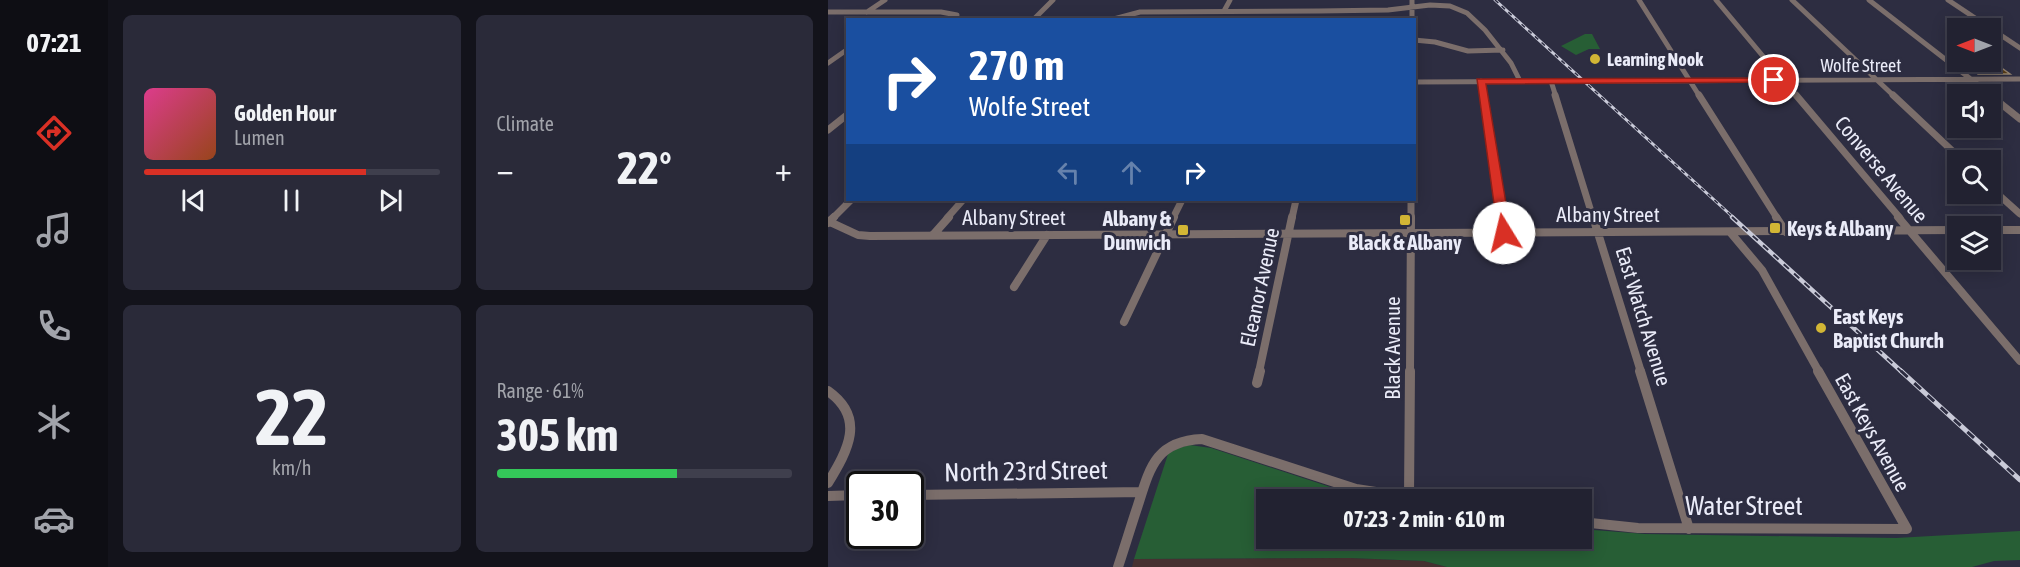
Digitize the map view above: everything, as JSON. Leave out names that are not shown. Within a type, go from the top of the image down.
[{"type":"street","points":[[867,12],[885,0]]},
{"type":"street","points":[[1035,18],[1053,0]]},
{"type":"street","points":[[1224,11],[1230,0]]},
{"type":"street","points":[[1412,0],[1412,18]]},
{"type":"street","points":[[1639,0],[1786,231]]},
{"type":"street","name":"Converse Avenue","points":[[1716,0],[2020,361]]},
{"type":"street","points":[[1792,0],[1951,150]]},
{"type":"street","points":[[1869,0],[1976,84]]},
{"type":"street","points":[[1948,0],[2020,48]]},
{"type":"street","points":[[1113,18],[1118,15],[1140,12],[1379,10],[1447,7],[1462,10],[1503,50],[1514,65],[1520,81]]},
{"type":"street","points":[[1181,18],[1186,11]]},
{"type":"street","points":[[1253,18],[1256,11]]},
{"type":"street","points":[[828,12],[941,12],[958,16]]},
{"type":"street","points":[[892,18],[899,12]]},
{"type":"street","points":[[1416,40],[1435,42],[1468,51],[1503,50]]},
{"type":"street","points":[[828,63],[846,50]]},
{"type":"street","name":"Wolfe Street","points":[[1416,82],[2020,79]]},
{"type":"street","points":[[1481,81],[1504,233]]},
{"type":"street","name":"East Watch Avenue","points":[[1551,81],[1689,528]]},
{"type":"street","points":[[2001,104],[2020,119]]},
{"type":"street","points":[[828,130],[846,116]]},
{"type":"street","points":[[2001,197],[2020,214]]},
{"type":"street","points":[[828,222],[850,201]]},
{"type":"street","points":[[933,236],[962,201]]},
{"type":"street","points":[[1124,322],[1168,235],[1182,201]]},
{"type":"street","name":"Eleanor Avenue","points":[[1257,382],[1296,201]]},
{"type":"street","name":"Black Avenue","points":[[1409,489],[1411,201]]},
{"type":"street","name":"Albany Street","points":[[828,222],[858,235],[933,236],[1947,230]]},
{"type":"street","points":[[2001,230],[2020,230]]},
{"type":"street","name":"East Keys Avenue","points":[[1730,232],[1762,270],[1907,529]]},
{"type":"street","points":[[1014,287],[1047,235]]},
{"type":"street","points":[[828,391],[839,397],[846,406],[851,430],[841,462],[828,483]]},
{"type":"street","points":[[1118,567],[1150,467],[1157,455],[1180,441],[1202,439],[1356,489]]},
{"type":"street","name":"North 23rd Street","points":[[924,495],[1142,492]]},
{"type":"street","points":[[828,496],[846,495]]},
{"type":"street","name":"Water Street","points":[[1592,523],[1638,528],[1907,529]]},
{"type":"shaded area","points":[[1350,558],[1424,561],[1447,567],[1132,567],[1134,559]]},
{"type":"green space","points":[[1585,34],[1592,34],[1600,49],[1589,49],[1576,55],[1561,46]]},
{"type":"green space","points":[[1190,445],[1211,448],[1336,489],[1256,489],[1256,549],[1592,549],[1592,530],[1645,534],[1896,538],[2020,531],[2020,560],[1994,561],[1972,567],[1447,567],[1424,561],[1350,558],[1134,559],[1168,454]]},
{"type":"building","points":[[2001,68],[2010,74],[1978,74],[1975,72],[2001,72]]},
{"type":"railway","points":[[1495,0],[1734,218]]},
{"type":"railway","points":[[1732,217],[1902,372]]},
{"type":"railway","points":[[1901,371],[2020,480]]},
{"type":"place","name":"Learning Nook","points":[[1595,59]]},
{"type":"place","name":"Black & Albany","points":[[1405,220]]},
{"type":"place","name":"Keys & Albany","points":[[1775,228]]},
{"type":"place","name":"Albany & Dunwich","points":[[1183,230]]},
{"type":"place","name":"East Keys Baptist Church","points":[[1821,328]]},
{"type":"route","points":[[1504,233],[1481,81],[1774,80]]}]
